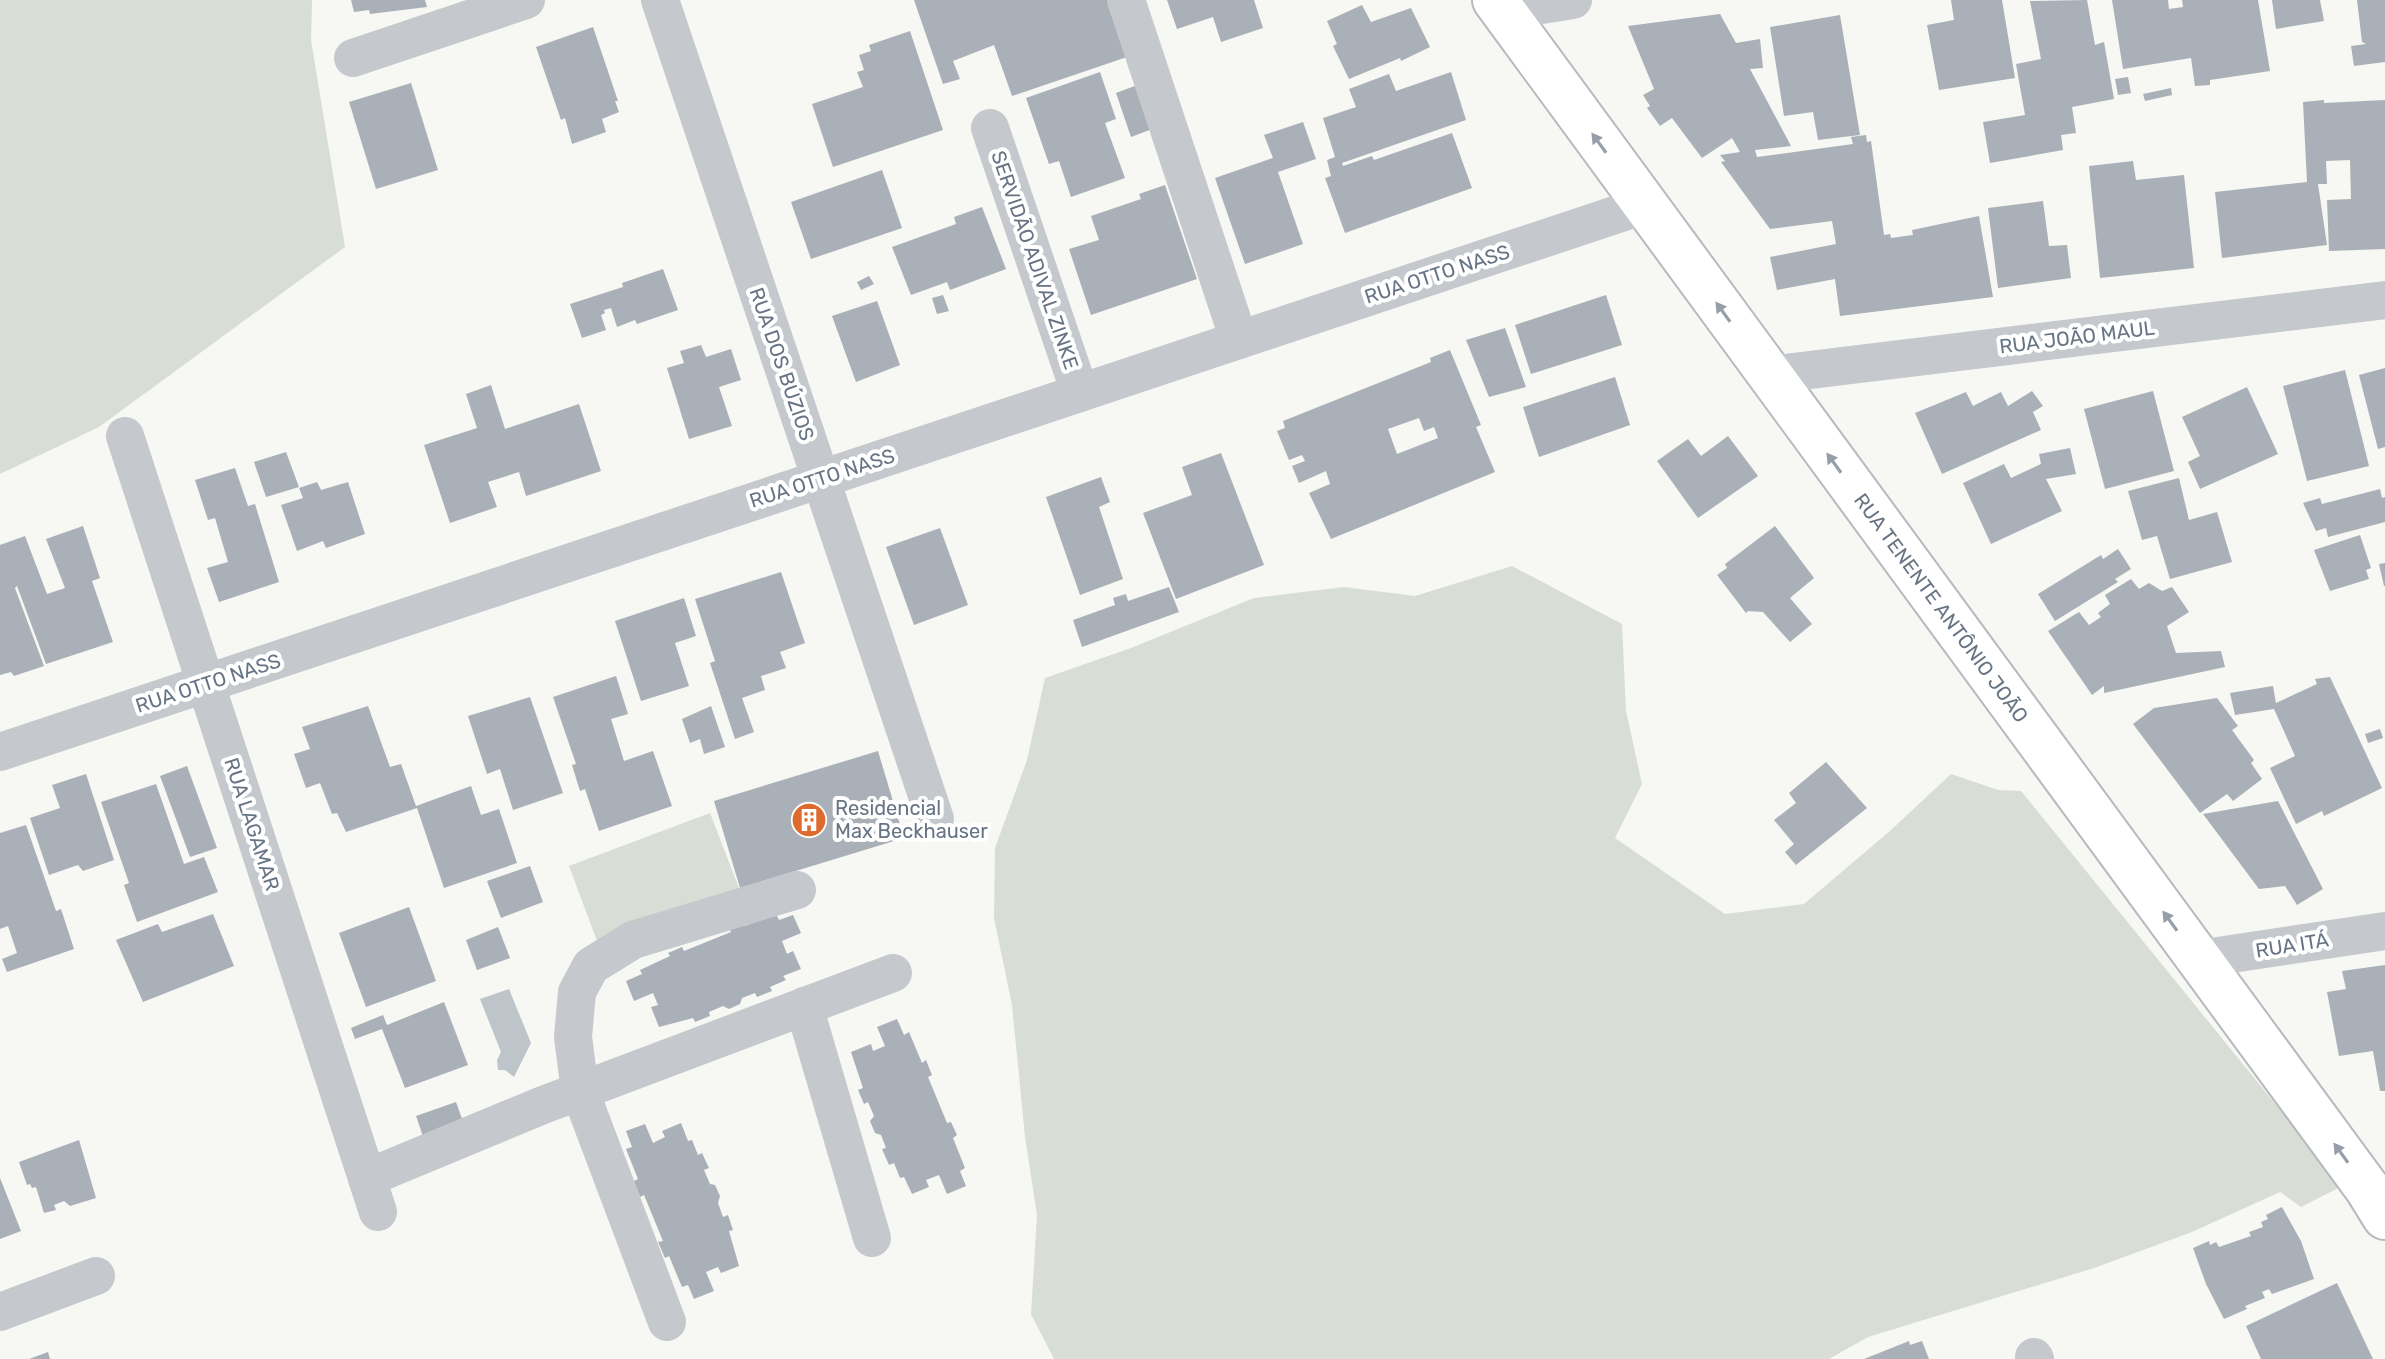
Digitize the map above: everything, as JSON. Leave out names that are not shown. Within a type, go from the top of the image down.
[{"type":"main road","name":"RUA TENENTE ANTÔNIO JOÃO","points":[[1499,6],[2367,1188],[2385,1217]]},
{"type":"street","points":[[353,58],[526,0]]},
{"type":"street","name":"RUA DOS BÚZIOS","points":[[660,0],[935,819]]},
{"type":"street","points":[[1126,0],[1239,340]]},
{"type":"street","points":[[1499,6],[1573,0]]},
{"type":"street","name":"SERVIDÃO ADIVAL ZINKE","points":[[990,128],[1080,393]]},
{"type":"street","name":"RUA OTTO NASS","points":[[0,752],[1645,205]]},
{"type":"street","name":"RUA JOÃO MAUL","points":[[1769,375],[2385,300]]},
{"type":"street","name":"RUA LAGAMAR","points":[[125,436],[373,1195],[580,1091]]},
{"type":"street","points":[[667,1322],[580,1091],[573,1037],[577,992],[591,966],[633,940],[797,890]]},
{"type":"street","name":"RUA ITÁ","points":[[2198,959],[2385,931]]},
{"type":"street","points":[[580,1091],[893,973]]},
{"type":"street","points":[[804,1006],[872,1238]]},
{"type":"street","points":[[0,1312],[96,1276]]},
{"type":"shaded area","points":[[0,0],[312,0],[311,40],[345,247],[99,427],[0,474]]},
{"type":"shaded area","points":[[1512,566],[1622,624],[1626,711],[1642,784],[1615,838],[1725,914],[1804,904],[1951,774],[1998,790],[2021,791],[2342,1186],[2301,1207],[2280,1192],[2192,1232],[2094,1268],[1868,1337],[1829,1359],[1054,1359],[1031,1314],[1037,1215],[1025,1137],[1012,1005],[994,918],[995,848],[1027,760],[1045,678],[1131,648],[1254,598],[1344,587],[1415,596]]},
{"type":"shaded area","points":[[710,813],[739,888],[597,941],[569,866]]},
{"type":"shaded area","points":[[509,989],[531,1043],[514,1077],[505,1070],[498,1070],[497,1060],[501,1052],[480,999]]},
{"type":"building","points":[[351,0],[425,0],[427,7],[370,14],[369,10],[354,12]]},
{"type":"building","points":[[914,0],[1111,0],[1130,56],[1012,96],[994,45],[953,61],[960,79],[943,84]]},
{"type":"building","points":[[1167,0],[1254,0],[1263,28],[1221,42],[1213,17],[1177,29]]},
{"type":"building","points":[[1951,0],[2002,0],[2015,78],[1939,90],[1927,25],[1954,20]]},
{"type":"building","points":[[2087,0],[2095,45],[2104,42],[2114,99],[2072,107],[2076,133],[2061,135],[2063,150],[1990,163],[1983,122],[2025,115],[2016,64],[2041,59],[2030,1]]},
{"type":"building","points":[[2112,0],[2168,0],[2169,9],[2183,7],[2182,0],[2258,0],[2270,71],[2210,80],[2210,85],[2195,86],[2191,58],[2123,69]]},
{"type":"building","points":[[2272,0],[2320,0],[2324,21],[2276,29]]},
{"type":"building","points":[[2357,0],[2385,0],[2385,62],[2354,66],[2351,46],[2366,44],[2362,42]]},
{"type":"building","points":[[1362,5],[1371,22],[1411,8],[1430,47],[1349,79],[1333,46],[1337,44],[1327,21]]},
{"type":"building","points":[[1720,14],[1736,43],[1760,39],[1763,68],[1750,69],[1791,146],[1755,150],[1757,157],[1853,144],[1851,137],[1866,135],[1867,142],[1871,141],[1884,235],[1890,234],[1891,238],[1913,235],[1912,230],[1979,216],[1993,297],[1840,316],[1835,279],[1777,290],[1770,257],[1836,244],[1832,221],[1770,229],[1721,162],[1725,161],[1720,155],[1740,152],[1732,138],[1702,158],[1672,118],[1660,126],[1647,108],[1650,106],[1643,95],[1654,89],[1628,26]]},
{"type":"building","points":[[1840,15],[1860,135],[1818,140],[1813,112],[1784,116],[1770,27]]},
{"type":"building","points":[[593,27],[619,112],[602,119],[606,132],[572,144],[565,118],[561,120],[536,47]]},
{"type":"building","points":[[910,31],[943,130],[833,167],[812,104],[863,87],[857,72],[864,70],[859,55],[871,51],[869,45]]},
{"type":"building","points":[[1100,72],[1116,119],[1105,123],[1125,178],[1071,197],[1059,161],[1049,164],[1026,98]]},
{"type":"building","points":[[1451,72],[1466,120],[1342,163],[1343,166],[1372,156],[1374,160],[1452,133],[1472,188],[1345,233],[1325,178],[1331,176],[1327,160],[1335,157],[1323,118],[1356,107],[1349,89],[1389,74],[1396,91]]},
{"type":"building","points":[[2128,77],[2131,93],[2118,95],[2115,79]]},
{"type":"building","points":[[411,83],[438,170],[376,189],[349,102]]},
{"type":"building","points":[[1140,84],[1155,128],[1131,137],[1116,93]]},
{"type":"building","points":[[2171,88],[2172,95],[2145,101],[2143,94]]},
{"type":"building","points":[[2324,100],[2324,103],[2385,100],[2385,249],[2329,251],[2327,200],[2351,199],[2350,160],[2326,161],[2327,184],[2318,184],[2327,245],[2222,258],[2215,192],[2307,182],[2303,102]]},
{"type":"building","points":[[1303,122],[1316,159],[1278,172],[1303,244],[1245,264],[1215,178],[1273,158],[1264,135]]},
{"type":"building","points":[[2133,161],[2136,180],[2184,175],[2194,268],[2100,278],[2089,166]]},
{"type":"building","points":[[882,170],[902,228],[811,259],[791,202]]},
{"type":"building","points":[[1165,185],[1197,279],[1091,315],[1069,249],[1099,240],[1091,216],[1141,199],[1139,194]]},
{"type":"building","points":[[2043,201],[2049,246],[2067,245],[2071,278],[1998,288],[1988,208]]},
{"type":"building","points":[[982,207],[1006,269],[950,290],[947,282],[911,295],[892,247],[956,224],[954,217]]},
{"type":"building","points":[[663,269],[678,310],[637,324],[635,320],[617,327],[611,308],[604,310],[605,313],[601,315],[606,330],[582,338],[570,304],[623,287],[622,283]]},
{"type":"building","points":[[869,276],[874,284],[861,290],[857,282]]},
{"type":"building","points":[[943,295],[949,311],[937,314],[932,298]]},
{"type":"building","points":[[1606,295],[1622,345],[1531,374],[1515,325]]},
{"type":"building","points":[[877,301],[900,365],[856,382],[832,316]]},
{"type":"building","points":[[1505,328],[1526,387],[1489,397],[1466,340]]},
{"type":"building","points":[[701,345],[706,357],[731,349],[741,380],[719,387],[732,426],[689,439],[667,368],[684,363],[680,351]]},
{"type":"building","points":[[1450,350],[1481,425],[1476,427],[1495,472],[1331,539],[1309,493],[1330,484],[1326,471],[1299,483],[1292,466],[1305,461],[1302,455],[1289,460],[1277,431],[1285,428],[1283,421],[1431,362],[1430,358]],"holes":[[[1419,418],[1424,431],[1434,427],[1438,438],[1397,454],[1388,429]]]},
{"type":"building","points":[[2385,368],[2385,447],[2378,449],[2359,375]]},
{"type":"building","points":[[2345,370],[2369,466],[2307,481],[2283,386]]},
{"type":"building","points":[[1615,377],[1630,425],[1539,457],[1523,407]]},
{"type":"building","points":[[491,385],[505,429],[579,404],[601,471],[526,496],[519,472],[488,482],[497,507],[450,523],[424,445],[477,428],[466,394]]},
{"type":"building","points":[[2247,387],[2278,454],[2200,489],[2188,462],[2200,456],[2182,417]]},
{"type":"building","points":[[2032,391],[2043,406],[2033,412],[2041,430],[1942,474],[1915,413],[1966,392],[1973,406],[2001,392],[2008,406]]},
{"type":"building","points":[[2153,391],[2174,471],[2105,489],[2084,409]]},
{"type":"building","points":[[1728,436],[1758,476],[1698,518],[1657,461],[1688,439],[1701,456]]},
{"type":"building","points":[[2070,448],[2076,474],[2046,479],[2062,511],[1991,544],[1963,483],[2004,464],[2011,478],[2041,464],[2039,454]]},
{"type":"building","points":[[286,452],[299,487],[266,497],[254,462]]},
{"type":"building","points":[[1221,453],[1264,565],[1176,599],[1143,513],[1192,495],[1182,467]]},
{"type":"building","points":[[235,468],[248,506],[255,504],[279,582],[219,602],[207,568],[228,562],[215,518],[208,520],[195,480]]},
{"type":"building","points":[[1101,477],[1110,502],[1099,507],[1123,579],[1080,595],[1046,497]]},
{"type":"building","points":[[2179,478],[2189,520],[2217,512],[2232,562],[2170,579],[2157,536],[2142,540],[2128,491]]},
{"type":"building","points":[[317,482],[321,490],[348,482],[365,534],[326,548],[323,541],[297,551],[281,505],[303,498],[299,488]]},
{"type":"building","points":[[2380,489],[2382,498],[2385,497],[2385,522],[2328,537],[2326,528],[2316,531],[2303,503],[2320,498],[2322,504]]},
{"type":"building","points":[[83,526],[100,578],[92,581],[113,642],[46,664],[17,586],[15,588],[44,666],[14,676],[11,672],[0,675],[0,545],[25,536],[47,594],[65,588],[46,539]]},
{"type":"building","points":[[1775,526],[1814,578],[1790,598],[1812,624],[1790,642],[1763,612],[1746,613],[1717,575],[1727,568],[1725,564]]},
{"type":"building","points":[[940,528],[968,605],[914,625],[886,547]]},
{"type":"building","points":[[2360,535],[2371,568],[2366,570],[2369,579],[2330,591],[2314,550]]},
{"type":"building","points":[[2118,549],[2131,569],[2115,579],[2118,582],[2055,621],[2038,594],[2101,555],[2103,559]]},
{"type":"building","points":[[2385,563],[2385,586],[2384,586],[2379,564]]},
{"type":"building","points":[[781,572],[805,643],[780,652],[786,668],[761,676],[765,690],[742,698],[754,732],[735,739],[710,663],[715,661],[695,599]]},
{"type":"building","points":[[2131,579],[2139,589],[2149,583],[2162,591],[2172,587],[2189,612],[2167,626],[2176,653],[2221,651],[2225,667],[2104,693],[2104,686],[2092,695],[2048,631],[2079,612],[2089,625],[2101,617],[2098,613],[2110,604],[2105,595]]},
{"type":"building","points":[[1169,587],[1179,612],[1082,647],[1073,620],[1115,605],[1113,598],[1126,594],[1128,601]]},
{"type":"building","points":[[684,598],[696,636],[675,643],[689,686],[641,701],[615,621]]},
{"type":"building","points":[[616,676],[628,714],[611,719],[624,761],[653,751],[672,806],[599,831],[585,789],[580,791],[572,765],[576,764],[553,697]]},
{"type":"building","points":[[2330,677],[2382,788],[2324,816],[2322,811],[2296,824],[2270,768],[2295,756],[2274,709],[2235,715],[2230,693],[2273,686],[2276,703],[2317,684],[2315,679]]},
{"type":"building","points":[[530,697],[563,793],[513,810],[500,769],[487,774],[468,716]]},
{"type":"building","points":[[2217,698],[2238,726],[2232,730],[2254,760],[2251,763],[2262,779],[2233,801],[2227,794],[2200,813],[2133,724],[2154,708]]},
{"type":"building","points":[[368,706],[390,767],[401,764],[416,806],[471,786],[481,815],[499,809],[517,863],[444,888],[417,808],[346,832],[337,813],[332,814],[320,783],[306,788],[294,754],[310,749],[302,727]]},
{"type":"building","points":[[711,706],[725,747],[704,754],[700,739],[690,743],[682,719]]},
{"type":"building","points":[[2380,729],[2383,738],[2368,743],[2365,734]]},
{"type":"building","name":"Residencial Max Beckhauser","points":[[878,751],[904,838],[740,888],[714,801]]},
{"type":"building","points":[[1826,762],[1867,808],[1796,865],[1785,852],[1794,844],[1774,820],[1796,803],[1789,793]]},
{"type":"building","points":[[187,766],[217,848],[190,857],[160,776]]},
{"type":"building","points":[[86,774],[114,860],[83,871],[78,865],[49,875],[30,818],[60,808],[52,785]]},
{"type":"building","points":[[156,784],[184,864],[204,857],[218,892],[137,922],[124,885],[129,883],[101,802]]},
{"type":"building","points":[[2278,801],[2323,889],[2297,905],[2285,886],[2259,889],[2203,814]]},
{"type":"building","points":[[26,825],[56,911],[61,909],[74,949],[7,972],[2,959],[17,953],[8,926],[0,929],[0,833]]},
{"type":"building","points":[[530,866],[543,902],[501,918],[487,881]]},
{"type":"building","points":[[409,907],[436,981],[366,1007],[339,933]]},
{"type":"building","points":[[213,914],[234,966],[143,1002],[116,940],[158,924],[162,932]]},
{"type":"building","points":[[776,914],[779,920],[793,915],[801,933],[782,941],[787,954],[793,951],[801,969],[783,976],[786,980],[770,987],[772,991],[757,997],[755,993],[742,998],[740,1004],[729,1009],[723,1006],[695,1022],[693,1018],[659,1027],[651,1007],[658,1005],[653,993],[634,1001],[626,981],[642,974],[640,970],[682,947],[684,951],[731,932],[729,928],[743,922],[745,926]]},
{"type":"building","points":[[498,927],[510,958],[477,970],[466,940]]},
{"type":"building","points":[[2385,965],[2385,1091],[2380,1091],[2373,1051],[2339,1056],[2327,992],[2346,989],[2342,971]]},
{"type":"building","points":[[444,1002],[468,1065],[405,1088],[382,1029],[355,1039],[351,1028],[383,1015],[387,1025]]},
{"type":"building","points":[[897,1019],[904,1035],[909,1032],[922,1063],[926,1060],[932,1075],[928,1077],[947,1123],[951,1122],[957,1135],[953,1138],[965,1168],[960,1171],[966,1186],[947,1194],[939,1175],[926,1180],[929,1187],[912,1194],[894,1163],[889,1165],[882,1149],[886,1148],[881,1135],[875,1133],[870,1121],[874,1116],[858,1090],[863,1088],[851,1052],[871,1044],[873,1051],[885,1046],[877,1027]]},
{"type":"building","points":[[456,1102],[466,1130],[426,1145],[416,1116]]},
{"type":"building","points":[[681,1123],[688,1141],[692,1140],[698,1155],[702,1153],[709,1168],[704,1170],[720,1196],[718,1203],[723,1217],[728,1215],[739,1266],[721,1273],[718,1267],[706,1272],[714,1291],[694,1299],[688,1285],[682,1287],[669,1256],[665,1258],[658,1242],[663,1241],[644,1195],[640,1197],[634,1181],[638,1179],[626,1149],[632,1147],[626,1131],[645,1124],[653,1143],[665,1137],[662,1131]]},
{"type":"building","points":[[79,1140],[96,1198],[70,1206],[64,1201],[54,1205],[56,1210],[44,1213],[36,1187],[27,1185],[19,1162]]},
{"type":"building","points":[[0,1178],[21,1231],[0,1239]]},
{"type":"building","points":[[2282,1207],[2301,1241],[2314,1279],[2272,1294],[2269,1289],[2262,1292],[2265,1298],[2224,1319],[2206,1284],[2193,1248],[2209,1241],[2210,1245],[2216,1242],[2219,1247],[2251,1236],[2249,1232],[2263,1227],[2261,1222],[2268,1219],[2266,1215]]},
{"type":"building","points":[[2337,1283],[2373,1359],[2261,1359],[2246,1326]]},
{"type":"building","points":[[1909,1341],[1910,1345],[1922,1341],[1929,1359],[1864,1359]]},
{"type":"building","points":[[48,1352],[50,1359],[29,1359]]},
{"type":"place","name":"Residencial Max Beckhauser","points":[[809,820]]}]
